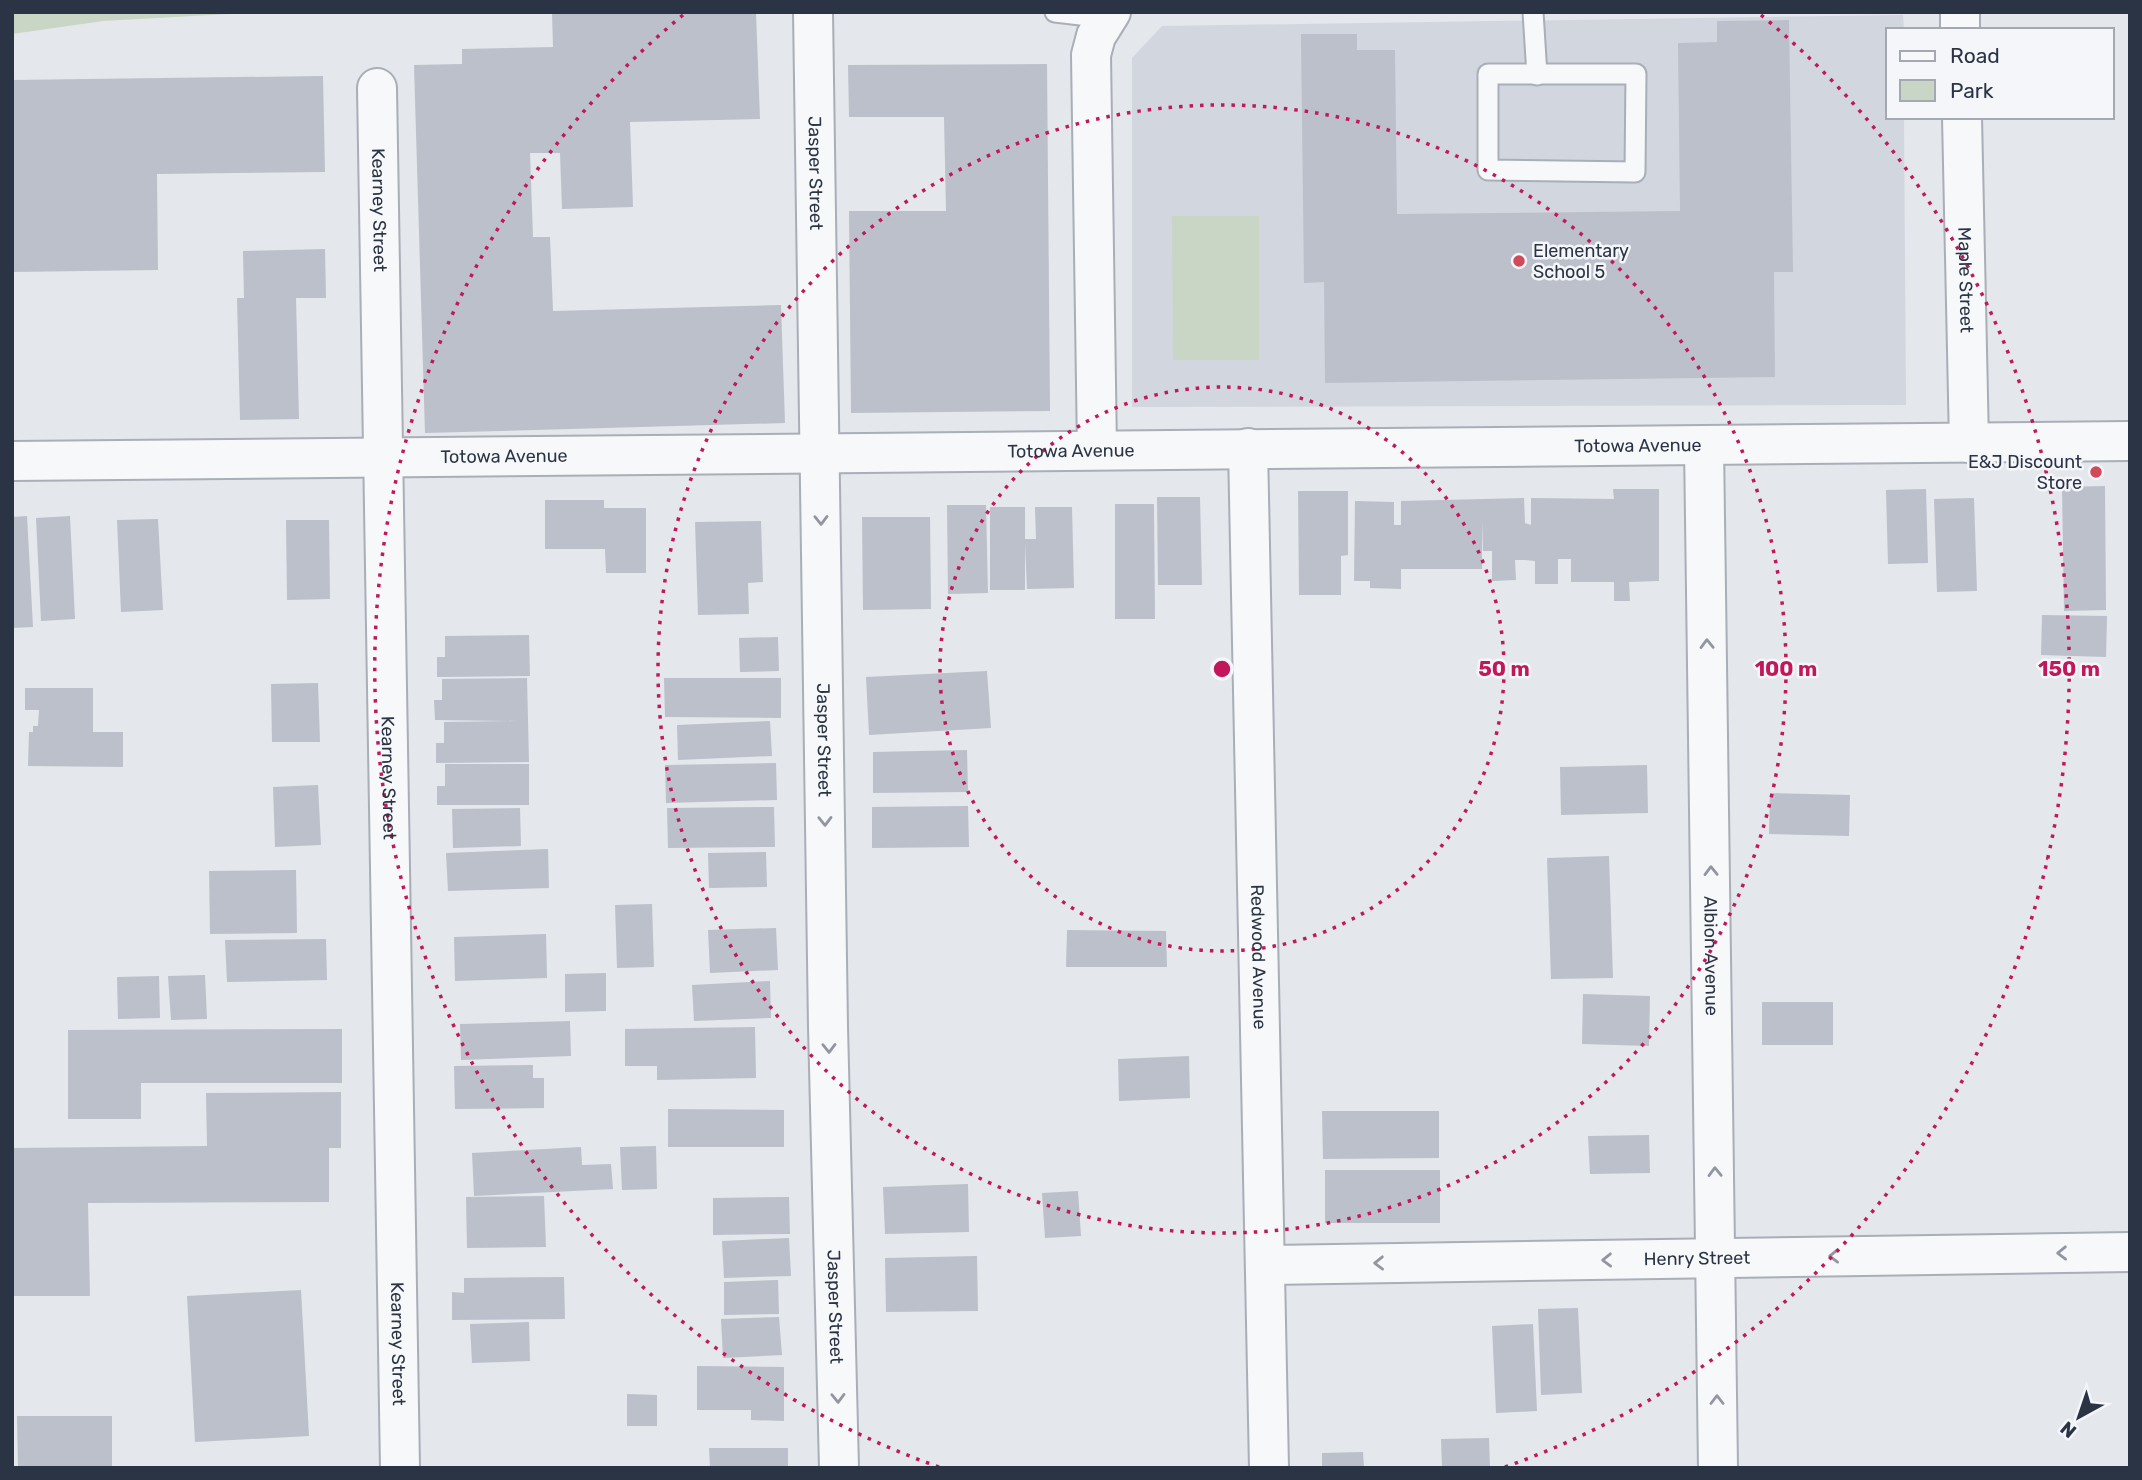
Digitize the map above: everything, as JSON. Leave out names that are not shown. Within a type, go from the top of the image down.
[{"type":"street","name":"Jasper Street","points":[[813,12],[828,1013],[839,1468]]},
{"type":"street","points":[[1097,449],[1091,55],[1096,36],[1109,15]]},
{"type":"street","name":"Kearney Street","points":[[377,88],[400,1468]]},
{"type":"street","name":"Maple Street","points":[[1962,119],[1969,443]]},
{"type":"street","name":"Totowa Avenue","points":[[12,461],[2130,441]]},
{"type":"street","name":"Albion Avenue","points":[[1704,445],[1718,1468]]},
{"type":"street","name":"Redwood Avenue","points":[[1248,448],[1269,1468]]},
{"type":"street","name":"Henry Street","points":[[1265,1265],[2130,1252]]},
{"type":"lane","points":[[1055,12],[1109,15]]},
{"type":"lane","points":[[1533,12],[1537,75]]},
{"type":"lane","points":[[1488,74],[1537,75],[1636,74],[1635,172],[1488,170],[1488,74]]},
{"type":"shaded area","name":"Elementary School 5","points":[[1903,15],[1904,28],[1886,28],[1886,119],[1904,119],[1906,405],[1132,407],[1132,58],[1162,26]]},
{"type":"green space","points":[[12,12],[266,12],[103,21],[12,34]]},
{"type":"green space","points":[[1172,216],[1259,216],[1259,360],[1173,360]]},
{"type":"building","points":[[552,12],[756,12],[760,119],[630,122],[633,207],[562,209],[560,153],[530,153],[533,237],[550,237],[553,311],[781,305],[785,423],[425,433],[414,65],[462,64],[462,49],[553,47]]},
{"type":"building","points":[[1789,20],[1793,272],[1774,272],[1775,377],[1325,383],[1324,282],[1304,283],[1301,34],[1357,34],[1357,50],[1395,50],[1397,214],[1680,211],[1678,43],[1717,42],[1717,21]]},
{"type":"building","points":[[1047,64],[1050,411],[851,413],[849,211],[946,211],[944,117],[849,117],[848,65]]},
{"type":"building","points":[[323,76],[325,172],[157,174],[158,270],[12,272],[12,80]]},
{"type":"building","points":[[325,249],[326,298],[296,298],[299,419],[240,420],[237,298],[244,298],[243,251]]},
{"type":"building","points":[[2105,486],[2106,610],[2064,611],[2062,487]]},
{"type":"building","points":[[1613,489],[1659,489],[1659,581],[1629,582],[1630,601],[1614,601],[1614,582],[1571,582],[1571,559],[1558,559],[1558,584],[1535,584],[1535,561],[1525,560],[1515,560],[1516,580],[1492,581],[1492,551],[1483,551],[1482,520],[1482,569],[1401,569],[1401,589],[1370,588],[1370,581],[1354,581],[1355,501],[1394,502],[1394,525],[1401,525],[1401,501],[1524,498],[1525,523],[1531,525],[1531,498],[1614,499]]},
{"type":"building","points":[[1926,489],[1928,563],[1888,564],[1886,490]]},
{"type":"building","points":[[1298,491],[1348,491],[1348,555],[1341,556],[1341,595],[1299,595]]},
{"type":"building","points":[[1157,497],[1200,497],[1202,585],[1158,585]]},
{"type":"building","points":[[1974,498],[1977,591],[1937,592],[1934,499]]},
{"type":"building","points":[[545,500],[604,500],[604,508],[646,508],[646,573],[606,573],[605,549],[545,549]]},
{"type":"building","points":[[1115,504],[1154,504],[1155,619],[1115,619]]},
{"type":"building","points":[[947,505],[986,505],[988,593],[948,594]]},
{"type":"building","points":[[990,507],[1025,507],[1025,539],[1036,539],[1035,507],[1072,507],[1074,588],[1027,589],[1025,543],[1025,590],[990,590]]},
{"type":"building","points":[[27,516],[33,627],[12,628],[12,517]]},
{"type":"building","points":[[70,516],[75,619],[41,621],[36,518]]},
{"type":"building","points":[[862,517],[930,517],[931,609],[863,610]]},
{"type":"building","points":[[158,519],[163,610],[121,612],[117,520]]},
{"type":"building","points":[[286,520],[329,520],[330,599],[287,600]]},
{"type":"building","points":[[761,521],[763,582],[748,583],[749,614],[698,615],[695,522]]},
{"type":"building","points":[[2042,615],[2107,616],[2106,657],[2041,655]]},
{"type":"building","points":[[529,635],[530,676],[437,677],[437,657],[445,657],[445,636]]},
{"type":"building","points":[[778,637],[779,671],[740,672],[739,638]]},
{"type":"building","points":[[987,671],[991,728],[869,735],[866,677]]},
{"type":"building","points":[[527,678],[529,762],[436,763],[436,743],[444,743],[444,722],[519,721],[435,720],[434,700],[442,700],[442,679]]},
{"type":"building","points":[[664,678],[781,678],[781,718],[665,717]]},
{"type":"building","points":[[318,683],[320,742],[272,742],[271,684]]},
{"type":"building","points":[[25,688],[93,688],[93,732],[123,732],[123,767],[28,766],[29,732],[33,732],[33,726],[38,726],[39,710],[25,710]]},
{"type":"building","points":[[770,721],[772,756],[678,760],[677,725]]},
{"type":"building","points":[[967,750],[968,792],[873,793],[873,752]]},
{"type":"building","points":[[776,763],[777,800],[666,803],[665,765]]},
{"type":"building","points":[[445,764],[529,764],[529,805],[437,805],[437,786],[445,786]]},
{"type":"building","points":[[1647,765],[1648,813],[1561,815],[1560,767]]},
{"type":"building","points":[[318,785],[321,845],[275,847],[273,787]]},
{"type":"building","points":[[1770,793],[1850,795],[1849,836],[1769,834]]},
{"type":"building","points":[[968,806],[969,847],[872,848],[872,807]]},
{"type":"building","points":[[774,807],[775,847],[668,848],[667,808]]},
{"type":"building","points":[[520,808],[521,846],[453,848],[452,809]]},
{"type":"building","points":[[548,849],[549,888],[448,891],[446,853]]},
{"type":"building","points":[[766,852],[767,887],[709,888],[708,853]]},
{"type":"building","points":[[1609,856],[1613,978],[1551,979],[1547,858]]},
{"type":"building","points":[[296,870],[297,933],[210,934],[209,871]]},
{"type":"building","points":[[652,904],[654,967],[617,968],[615,905]]},
{"type":"building","points":[[776,928],[778,970],[710,973],[708,930]]},
{"type":"building","points":[[1067,930],[1166,931],[1167,967],[1066,967]]},
{"type":"building","points":[[546,934],[547,978],[455,981],[454,937]]},
{"type":"building","points":[[326,939],[327,980],[227,982],[225,940]]},
{"type":"building","points":[[606,973],[606,1011],[565,1012],[565,974]]},
{"type":"building","points":[[205,975],[207,1019],[171,1020],[168,976]]},
{"type":"building","points":[[159,976],[160,1018],[118,1019],[117,977]]},
{"type":"building","points":[[770,981],[771,1018],[694,1021],[692,985]]},
{"type":"building","points":[[1583,994],[1650,996],[1649,1046],[1582,1044]]},
{"type":"building","points":[[1762,1002],[1833,1002],[1833,1045],[1762,1045]]},
{"type":"building","points":[[570,1021],[571,1056],[461,1060],[460,1024]]},
{"type":"building","points":[[755,1027],[756,1078],[657,1080],[657,1066],[625,1066],[625,1029]]},
{"type":"building","points":[[342,1029],[342,1083],[141,1083],[141,1119],[68,1119],[68,1030]]},
{"type":"building","points":[[1189,1056],[1190,1098],[1119,1101],[1118,1059]]},
{"type":"building","points":[[533,1065],[533,1078],[544,1078],[544,1108],[455,1109],[454,1066]]},
{"type":"building","points":[[341,1092],[341,1148],[329,1148],[329,1202],[88,1203],[90,1296],[12,1296],[12,1148],[207,1146],[206,1093]]},
{"type":"building","points":[[668,1109],[784,1110],[784,1147],[668,1147]]},
{"type":"building","points":[[1322,1111],[1439,1111],[1439,1158],[1323,1159]]},
{"type":"building","points":[[1649,1135],[1650,1173],[1590,1174],[1588,1136]]},
{"type":"building","points":[[656,1146],[657,1189],[622,1190],[620,1147]]},
{"type":"building","points":[[581,1147],[582,1165],[611,1164],[613,1189],[474,1196],[472,1153]]},
{"type":"building","points":[[1325,1170],[1440,1170],[1440,1223],[1325,1223]]},
{"type":"building","points":[[968,1184],[969,1232],[885,1234],[883,1187]]},
{"type":"building","points":[[1078,1191],[1081,1236],[1045,1238],[1042,1193]]},
{"type":"building","points":[[544,1196],[546,1247],[467,1248],[466,1197]]},
{"type":"building","points":[[789,1197],[790,1234],[713,1235],[713,1198]]},
{"type":"building","points":[[789,1238],[791,1276],[724,1278],[722,1241]]},
{"type":"building","points":[[977,1256],[978,1311],[886,1312],[885,1258]]},
{"type":"building","points":[[564,1277],[565,1319],[452,1320],[452,1292],[464,1293],[464,1278]]},
{"type":"building","points":[[778,1280],[779,1314],[724,1315],[724,1282]]},
{"type":"building","points":[[301,1290],[309,1436],[195,1442],[187,1296]]},
{"type":"building","points":[[1578,1308],[1582,1393],[1541,1395],[1538,1309]]},
{"type":"building","points":[[779,1317],[782,1355],[723,1358],[721,1319]]},
{"type":"building","points":[[529,1322],[530,1361],[472,1363],[470,1324]]},
{"type":"building","points":[[1533,1324],[1537,1411],[1496,1413],[1492,1326]]},
{"type":"building","points":[[697,1366],[784,1367],[784,1421],[751,1420],[751,1410],[697,1410]]},
{"type":"building","points":[[627,1394],[657,1395],[657,1426],[627,1426]]},
{"type":"building","points":[[17,1416],[112,1416],[112,1468],[18,1468]]},
{"type":"building","points":[[1489,1438],[1490,1468],[1442,1468],[1441,1439]]},
{"type":"building","points":[[709,1448],[788,1448],[788,1468],[710,1468]]},
{"type":"building","points":[[1363,1452],[1364,1468],[1322,1468],[1322,1453]]},
{"type":"place","name":"Elementary School 5","points":[[1519,261]]},
{"type":"place","name":"E&J Discount Store","points":[[2096,472]]}]
